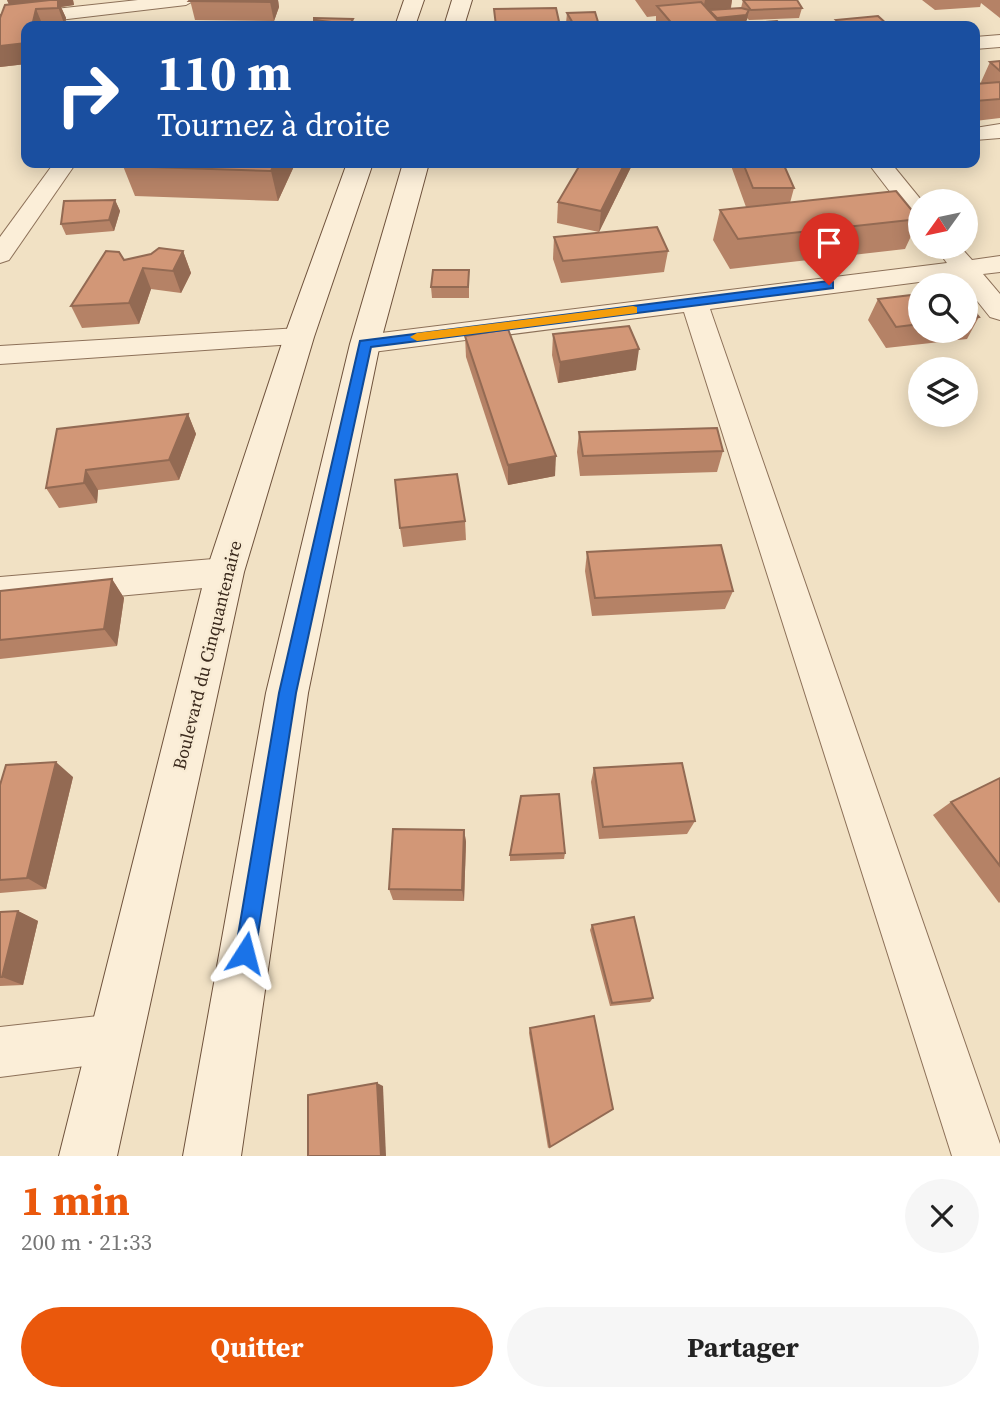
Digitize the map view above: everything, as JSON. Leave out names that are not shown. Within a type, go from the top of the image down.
[{"type":"main road","points":[[407,21],[414,0]]},
{"type":"main road","points":[[456,21],[462,0]]},
{"type":"main road","name":"Boulevard du Cinquantenaire","points":[[88,1156],[225,572],[299,337],[358,168]]},
{"type":"main road","points":[[212,1156],[288,693],[365,344],[415,168]]},
{"type":"street","points":[[171,18],[185,0]]},
{"type":"street","points":[[0,21],[185,0]]},
{"type":"street","points":[[980,43],[1000,41]]},
{"type":"street","points":[[980,133],[1000,131]]},
{"type":"street","points":[[0,255],[61,168]]},
{"type":"street","points":[[883,168],[908,199]]},
{"type":"street","points":[[957,259],[1000,311]]},
{"type":"street","points":[[365,344],[1000,264]]},
{"type":"street","points":[[694,302],[978,1156]]},
{"type":"street","points":[[0,355],[299,337]]},
{"type":"street","points":[[0,592],[225,572]]},
{"type":"street","points":[[0,1052],[116,1038]]},
{"type":"building","points":[[58,0],[58,8],[36,9],[33,21],[21,21],[21,44],[0,46],[0,18],[5,5]]},
{"type":"building","points":[[190,0],[271,0],[270,2]]},
{"type":"building","points":[[743,0],[797,0],[802,8],[751,10]]},
{"type":"building","points":[[701,2],[718,21],[670,21],[657,6]]},
{"type":"building","points":[[556,8],[559,21],[495,21],[494,9]]},
{"type":"building","points":[[709,10],[749,10],[746,15],[717,18]]},
{"type":"building","points":[[595,12],[598,21],[572,21],[567,13]]},
{"type":"building","points":[[878,16],[884,21],[837,21]]},
{"type":"building","points":[[314,18],[353,19],[352,21]]},
{"type":"building","points":[[1000,61],[1000,71],[990,62]]},
{"type":"building","points":[[1000,82],[1000,99],[980,101],[980,84]]},
{"type":"building","points":[[182,168],[272,168],[271,171]]},
{"type":"building","points":[[578,168],[622,168],[601,211],[558,202]]},
{"type":"building","points":[[745,168],[785,168],[794,188],[753,188]]},
{"type":"building","points":[[896,191],[908,206],[908,220],[738,239],[720,210]]},
{"type":"building","points":[[115,200],[109,220],[61,224],[64,201]]},
{"type":"building","points":[[657,227],[668,251],[563,261],[554,237]]},
{"type":"building","points":[[159,248],[183,251],[173,271],[143,268],[129,303],[71,306],[106,251],[119,252],[124,260],[151,254]]},
{"type":"building","points":[[433,270],[469,270],[468,287],[431,287]]},
{"type":"building","points":[[908,295],[908,326],[896,327],[878,299]]},
{"type":"building","points":[[629,326],[639,349],[560,362],[553,334]]},
{"type":"building","points":[[508,329],[556,456],[508,465],[465,336]]},
{"type":"building","points":[[188,414],[169,460],[86,470],[84,483],[46,488],[57,429]]},
{"type":"building","points":[[717,428],[723,451],[583,456],[579,432]]},
{"type":"building","points":[[457,474],[465,521],[400,528],[395,480]]},
{"type":"building","points":[[721,545],[733,591],[595,598],[587,552]]},
{"type":"building","points":[[112,579],[104,629],[0,640],[0,591]]},
{"type":"building","points":[[56,762],[27,878],[0,880],[0,785],[6,765]]},
{"type":"building","points":[[682,763],[695,821],[603,827],[594,768]]},
{"type":"building","points":[[1000,778],[1000,866],[951,802]]},
{"type":"building","points":[[559,794],[565,853],[510,855],[521,796]]},
{"type":"building","points":[[393,829],[464,830],[462,890],[389,889]]},
{"type":"building","points":[[18,911],[2,977],[0,977],[0,912]]},
{"type":"building","points":[[634,917],[653,998],[612,1003],[592,925]]},
{"type":"building","points":[[594,1016],[613,1109],[550,1147],[530,1028]]},
{"type":"building","points":[[377,1083],[381,1156],[308,1156],[308,1095]]},
{"type":"slow traffic","points":[[417,337],[633,310]]},
{"type":"route","points":[[245,953],[288,693],[316,554],[365,344],[829,285]]}]
